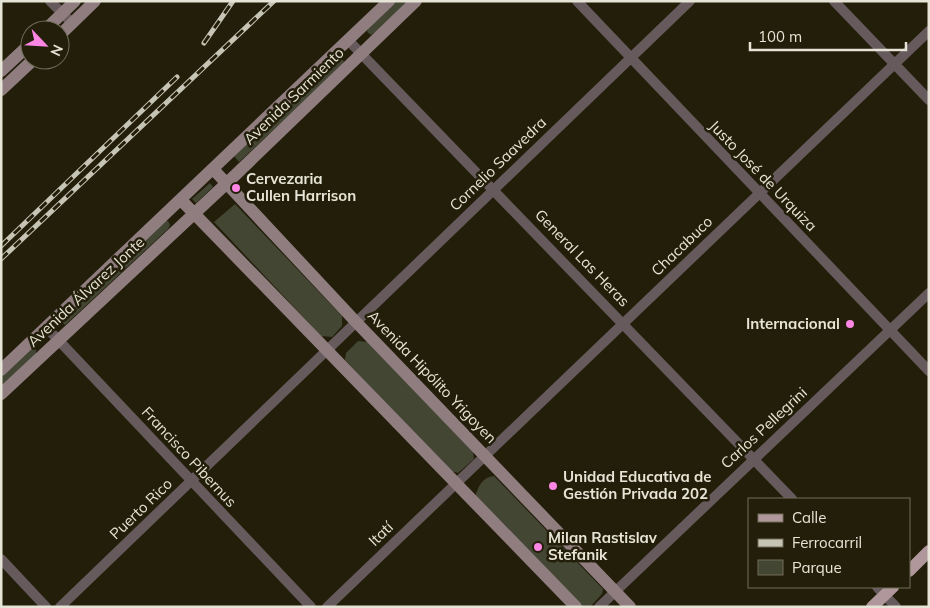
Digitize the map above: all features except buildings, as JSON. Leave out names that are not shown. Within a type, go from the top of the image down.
[{"type":"main road","points":[[56,20],[76,1]]},
{"type":"main road","points":[[72,23],[95,1]]},
{"type":"main road","name":"Avenida Sarmiento","points":[[180,200],[389,1]]},
{"type":"main road","name":"Avenida Sarmiento","points":[[194,213],[416,1]]},
{"type":"main road","points":[[1,71],[20,53]]},
{"type":"main road","points":[[1,90],[22,70]]},
{"type":"main road","name":"Avenida Hipólito Yrigoyen","points":[[213,169],[356,322],[630,607]]},
{"type":"main road","points":[[180,200],[328,349],[455,484],[576,607]]},
{"type":"main road","name":"Avenida Álvarez Jonte","points":[[1,370],[180,200]]},
{"type":"main road","name":"Avenida Álvarez Jonte","points":[[1,394],[194,213]]},
{"type":"main road","points":[[910,570],[929,552]]},
{"type":"main road","points":[[872,607],[885,589]]},
{"type":"street","points":[[50,1],[72,23]]},
{"type":"street","name":"Justo José de Urquiza","points":[[577,1],[758,194],[929,371]]},
{"type":"street","name":"Cornelio Saavedra","points":[[328,349],[690,1]]},
{"type":"street","points":[[834,1],[929,100]]},
{"type":"street","name":"Chacabuco","points":[[455,484],[929,31]]},
{"type":"street","name":"General Las Heras","points":[[348,40],[624,323],[791,498]]},
{"type":"street","name":"Carlos Pellegrini","points":[[599,607],[753,458],[929,293]]},
{"type":"street","name":"Francisco Pibernus","points":[[46,327],[311,607]]},
{"type":"street","name":"Puerto Rico","points":[[60,607],[328,349]]},
{"type":"street","name":"Itatí","points":[[327,607],[455,484]]},
{"type":"street","points":[[1,559],[46,607]]},
{"type":"street","points":[[885,589],[896,607]]},
{"type":"green space","points":[[396,1],[409,1],[376,32],[371,35],[367,32],[368,28]]},
{"type":"green space","points":[[337,57],[344,61],[342,66],[239,162],[233,155]]},
{"type":"green space","points":[[210,183],[213,187],[196,203],[192,199]]},
{"type":"green space","points":[[235,204],[342,316],[342,326],[332,337],[321,336],[214,222]]},
{"type":"green space","points":[[164,221],[168,221],[170,225],[168,229],[65,325],[61,321]]},
{"type":"green space","points":[[358,341],[368,342],[473,451],[474,459],[458,473],[450,471],[345,360],[346,353]]},
{"type":"green space","points":[[36,347],[36,356],[1,389],[1,376],[29,349]]},
{"type":"green space","points":[[494,476],[603,589],[602,594],[590,607],[582,607],[475,497],[479,486],[484,480]]},
{"type":"railway","points":[[204,43],[233,1]]},
{"type":"railway","points":[[1,259],[274,1]]},
{"type":"railway","points":[[1,246],[177,77]]},
{"type":"place","name":"Cervezaria Cullen Harrison","points":[[236,188]]},
{"type":"place","name":"Internacional","points":[[850,324]]},
{"type":"place","name":"Unidad Educativa de Gestión Privada 202","points":[[553,486]]},
{"type":"place","name":"Milan Rastislav Stefanik","points":[[538,547]]}]
